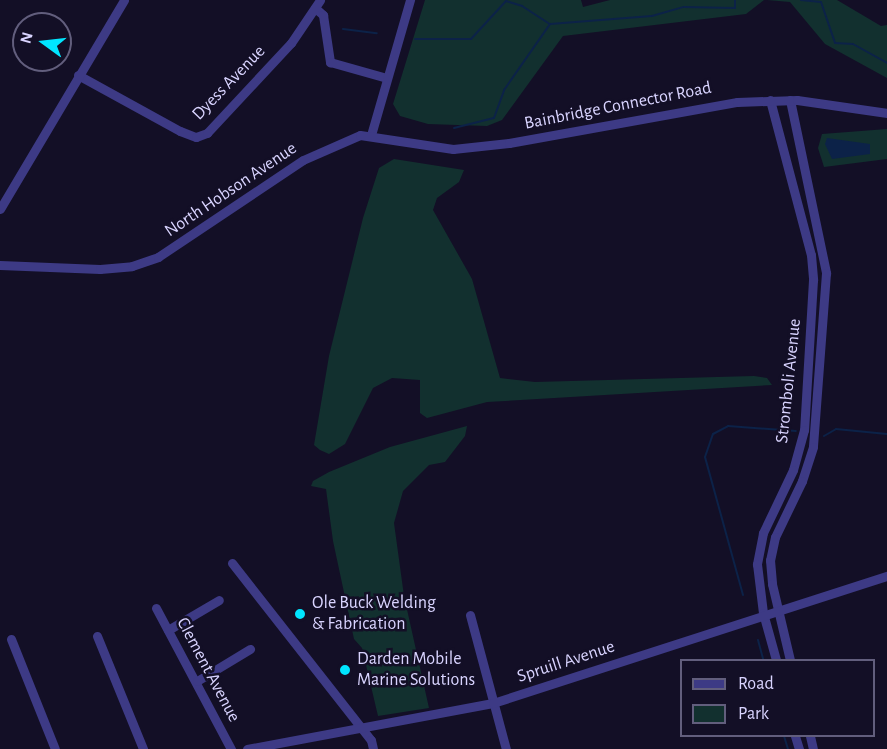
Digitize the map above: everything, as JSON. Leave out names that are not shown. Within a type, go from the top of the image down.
[{"type":"street","points":[[0,209],[124,0]]},
{"type":"street","points":[[371,135],[410,0]]},
{"type":"street","points":[[318,4],[323,15],[330,62],[387,78]]},
{"type":"street","name":"Dyess Avenue","points":[[78,75],[196,137],[207,133],[291,43],[318,4]]},
{"type":"street","name":"Bainbridge Connector Road","points":[[371,135],[432,148],[481,147],[704,105],[770,100],[789,100],[887,113]]},
{"type":"street","name":"Stromboli Avenue","points":[[770,100],[811,255],[813,295],[804,430],[793,470],[759,548],[757,578],[763,613],[776,659]]},
{"type":"street","name":"Stromboli Avenue","points":[[789,100],[824,248],[825,298],[816,427],[806,471],[772,549],[770,572],[790,659]]},
{"type":"street","name":"North Hobson Avenue","points":[[0,265],[100,269],[132,266],[158,257],[303,160],[350,137],[371,135]]},
{"type":"street","points":[[232,563],[362,728],[373,749]]},
{"type":"street","name":"Spruill Avenue","points":[[247,749],[493,702],[763,613],[887,576]]},
{"type":"street","points":[[168,630],[219,600]]},
{"type":"street","name":"Clement Avenue","points":[[156,608],[197,681],[231,749]]},
{"type":"street","points":[[470,615],[506,749]]},
{"type":"street","points":[[97,636],[143,749]]},
{"type":"street","points":[[11,639],[55,749]]},
{"type":"street","points":[[197,681],[250,649]]},
{"type":"green space","points":[[425,0],[581,0],[583,7],[610,0],[764,0],[746,14],[563,36],[502,120],[487,126],[428,124],[400,116],[393,104]]},
{"type":"green space","points":[[767,0],[837,0],[881,26],[887,25],[887,78],[825,44],[790,2]]},
{"type":"green space","points":[[887,129],[887,159],[824,167],[818,148],[822,134]]},
{"type":"green space","points":[[394,159],[464,170],[459,182],[437,198],[433,210],[472,279],[500,378],[535,382],[754,376],[767,378],[772,385],[487,402],[427,418],[420,413],[420,380],[392,378],[373,388],[345,444],[329,454],[320,450],[314,445],[329,356],[363,218],[379,168]]},
{"type":"green space","points":[[467,426],[465,436],[445,462],[429,465],[403,491],[394,523],[404,596],[429,708],[378,716],[362,648],[354,639],[333,541],[326,489],[311,486],[313,481],[329,472],[390,447]]},
{"type":"water","points":[[827,138],[870,144],[870,154],[832,159],[825,144]]},
{"type":"waterway","points":[[415,39],[471,39],[506,1],[522,6],[550,24],[652,16],[684,7],[735,8],[735,0]]},
{"type":"waterway","points":[[801,0],[821,2],[835,43],[853,44],[887,63]]},
{"type":"waterway","points":[[454,128],[494,118],[504,90],[550,24]]},
{"type":"waterway","points":[[343,29],[377,33]]},
{"type":"waterway","points":[[743,595],[705,457],[713,434],[728,426],[796,431]]},
{"type":"waterway","points":[[824,436],[836,429],[887,434]]},
{"type":"waterway","points":[[758,640],[763,659]]},
{"type":"waterway","points":[[784,737],[788,749]]},
{"type":"place","name":"Ole Buck Welding & Fabrication","points":[[300,614]]},
{"type":"place","name":"Darden Mobile Marine Solutions","points":[[345,670]]}]
